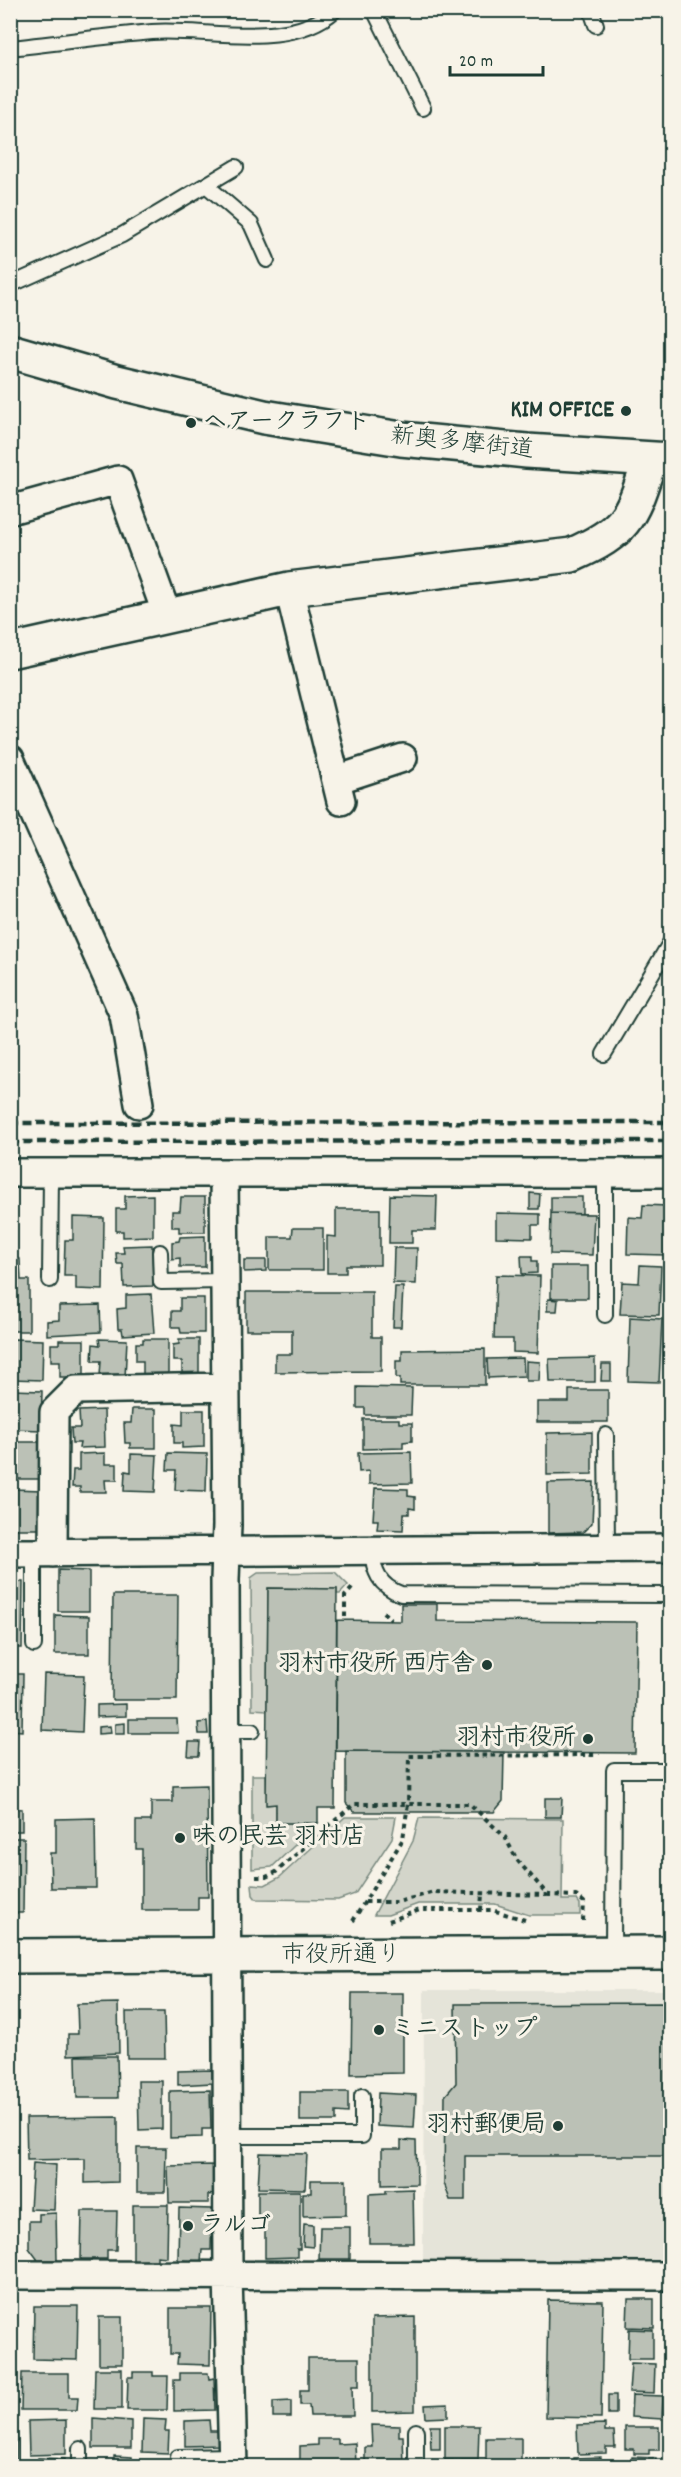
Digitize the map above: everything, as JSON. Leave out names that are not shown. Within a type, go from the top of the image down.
[{"type":"street","name":"新奥多摩街道","points":[[10,351],[117,382],[275,419],[401,439],[660,460]]},
{"type":"street","points":[[10,651],[289,589],[572,555],[604,540],[624,523],[660,460]]},
{"type":"street","points":[[10,510],[118,480],[167,615]]},
{"type":"street","points":[[289,589],[338,790],[403,758]]},
{"type":"street","points":[[10,759],[124,1015],[139,1104]]},
{"type":"street","points":[[10,1173],[670,1173]]},
{"type":"street","points":[[224,1173],[226,1551],[239,1731],[226,1955],[228,2275],[233,2461]]},
{"type":"street","points":[[225,1387],[76,1390],[54,1412],[33,1553],[670,1548]]},
{"type":"street","name":"市役所通り","points":[[10,1956],[670,1953]]},
{"type":"street","points":[[10,2275],[670,2276]]},
{"type":"lane","points":[[10,48],[154,32],[257,34],[302,30],[335,10]]},
{"type":"lane","points":[[374,10],[423,108]]},
{"type":"lane","points":[[591,10],[596,25]]},
{"type":"lane","points":[[10,285],[122,235],[236,167]]},
{"type":"lane","points":[[206,185],[251,224],[267,260]]},
{"type":"lane","points":[[604,1054],[670,943]]},
{"type":"lane","points":[[51,1173],[51,1280]]},
{"type":"lane","points":[[605,1173],[605,1315]]},
{"type":"lane","points":[[160,1252],[161,1282],[225,1281]]},
{"type":"lane","points":[[606,1435],[607,1548]]},
{"type":"lane","points":[[372,1549],[372,1568],[382,1584],[401,1594],[670,1595]]},
{"type":"lane","points":[[33,1553],[34,1645]]},
{"type":"lane","points":[[613,1954],[614,1770],[670,1770]]},
{"type":"lane","points":[[227,2136],[362,2136],[362,2096]]},
{"type":"lane","points":[[416,2431],[416,2466]]},
{"type":"lane","points":[[80,2450],[80,2466]]},
{"type":"lane","points":[[178,2457],[233,2461]]},
{"type":"path","points":[[349,1579],[362,1592]]},
{"type":"path","points":[[345,1617],[345,1596],[355,1585]]},
{"type":"path","points":[[376,1606],[391,1620]]},
{"type":"path","points":[[353,1921],[404,1839],[408,1804],[409,1756],[609,1755]]},
{"type":"path","points":[[252,1877],[266,1877],[276,1872],[354,1804],[470,1804],[505,1836],[517,1860],[548,1895]]},
{"type":"path","points":[[364,1902],[398,1902],[434,1892],[576,1896],[584,1902],[585,1922],[574,1921]]},
{"type":"path","points":[[481,1910],[482,1893]]},
{"type":"path","points":[[388,1921],[420,1910],[492,1910],[530,1921]]},
{"type":"path","points":[[342,1921],[364,1921]]},
{"type":"shaded area","points":[[335,1572],[348,1585],[340,1594],[337,1594],[337,1589],[268,1588],[267,1710],[252,1709],[251,1578],[258,1573]]},
{"type":"shaded area","points":[[252,1775],[266,1775],[267,1805],[276,1804],[276,1823],[318,1823],[272,1867],[252,1869]]},
{"type":"shaded area","points":[[345,1817],[396,1817],[392,1838],[355,1894],[338,1900],[256,1899],[253,1895],[252,1884],[265,1885],[280,1877]]},
{"type":"shaded area","points":[[419,1818],[563,1819],[562,1900],[577,1900],[580,1904],[580,1915],[529,1915],[495,1904],[418,1904],[388,1915],[374,1915],[413,1841]]},
{"type":"shaded area","points":[[424,1990],[670,1990],[670,2260],[423,2262]]},
{"type":"building","points":[[530,1193],[540,1194],[539,1209],[530,1209]]},
{"type":"building","points":[[153,1195],[153,1236],[123,1237],[123,1231],[116,1231],[116,1209],[125,1209],[125,1196]]},
{"type":"building","points":[[390,1195],[437,1196],[436,1230],[412,1230],[412,1243],[389,1243]]},
{"type":"building","points":[[181,1197],[205,1197],[205,1232],[179,1232],[179,1227],[172,1227],[172,1211],[180,1211]]},
{"type":"building","points":[[551,1197],[582,1197],[582,1214],[551,1213]]},
{"type":"building","points":[[643,1205],[667,1206],[665,1255],[627,1254],[628,1217],[642,1218]]},
{"type":"building","points":[[336,1209],[380,1209],[380,1265],[346,1265],[346,1273],[327,1273],[327,1236],[336,1237]]},
{"type":"building","points":[[496,1213],[540,1214],[540,1225],[532,1225],[532,1238],[496,1237]]},
{"type":"building","points":[[551,1213],[594,1214],[592,1255],[550,1254]]},
{"type":"building","points":[[73,1217],[104,1218],[103,1290],[76,1289],[76,1276],[64,1276],[65,1240],[73,1240]]},
{"type":"building","points":[[293,1228],[323,1228],[323,1270],[269,1270],[269,1237],[292,1237]]},
{"type":"building","points":[[205,1236],[205,1267],[180,1267],[180,1258],[172,1259],[172,1242],[179,1241],[180,1237]]},
{"type":"building","points":[[152,1245],[153,1286],[124,1287],[123,1264],[117,1264],[116,1253],[124,1253],[123,1246]]},
{"type":"building","points":[[394,1248],[417,1248],[416,1284],[393,1283]]},
{"type":"building","points":[[521,1256],[532,1256],[532,1261],[537,1261],[537,1273],[522,1274]]},
{"type":"building","points":[[10,1259],[20,1259],[21,1280],[29,1280],[29,1331],[10,1331]]},
{"type":"building","points":[[244,1260],[266,1260],[266,1271],[244,1272]]},
{"type":"building","points":[[640,1265],[661,1266],[659,1315],[620,1314],[622,1282],[639,1283]]},
{"type":"building","points":[[551,1266],[588,1266],[588,1298],[551,1298]]},
{"type":"building","points":[[496,1275],[540,1276],[538,1353],[513,1352],[513,1339],[494,1339]]},
{"type":"building","points":[[395,1287],[403,1287],[401,1327],[393,1327]]},
{"type":"building","points":[[246,1292],[372,1292],[372,1337],[381,1337],[381,1371],[275,1372],[275,1354],[292,1354],[292,1330],[246,1330]]},
{"type":"building","points":[[151,1294],[154,1333],[123,1335],[122,1329],[118,1329],[117,1309],[126,1308],[126,1295]]},
{"type":"building","points":[[180,1298],[204,1298],[204,1333],[181,1333],[180,1327],[172,1327],[172,1311],[180,1311]]},
{"type":"building","points":[[548,1299],[558,1300],[557,1311],[547,1311]]},
{"type":"building","points":[[100,1305],[101,1332],[47,1335],[47,1321],[59,1320],[59,1306]]},
{"type":"building","points":[[630,1317],[662,1319],[659,1382],[628,1381]]},
{"type":"building","points":[[13,1339],[43,1340],[42,1380],[12,1379],[10,1345]]},
{"type":"building","points":[[99,1339],[127,1340],[125,1377],[100,1376],[101,1361],[92,1361],[93,1344],[100,1345]]},
{"type":"building","points":[[143,1339],[168,1339],[168,1377],[143,1376],[143,1361],[136,1361],[136,1343],[143,1343]]},
{"type":"building","points":[[179,1339],[199,1339],[199,1375],[182,1375],[182,1361],[173,1361],[173,1345],[179,1344]]},
{"type":"building","points":[[59,1340],[84,1340],[84,1377],[60,1377],[60,1361],[51,1361],[51,1344],[59,1344]]},
{"type":"building","points":[[485,1349],[485,1385],[400,1385],[400,1378],[396,1378],[396,1361],[402,1361],[402,1350]]},
{"type":"building","points":[[523,1358],[524,1376],[488,1378],[487,1359]]},
{"type":"building","points":[[595,1358],[595,1382],[550,1382],[549,1359]]},
{"type":"building","points":[[526,1361],[540,1362],[539,1381],[526,1381]]},
{"type":"building","points":[[602,1364],[611,1364],[611,1381],[601,1381]]},
{"type":"building","points":[[357,1387],[412,1388],[411,1415],[365,1415],[365,1408],[357,1408]]},
{"type":"building","points":[[12,1390],[42,1391],[41,1430],[13,1429]]},
{"type":"building","points":[[569,1390],[608,1390],[608,1422],[537,1422],[537,1402],[569,1402]]},
{"type":"building","points":[[132,1409],[156,1409],[156,1448],[130,1448],[130,1443],[125,1443],[124,1423],[131,1423]]},
{"type":"building","points":[[104,1410],[105,1447],[79,1448],[80,1443],[72,1443],[71,1428],[80,1428],[79,1411]]},
{"type":"building","points":[[183,1410],[204,1410],[204,1447],[182,1448],[182,1443],[174,1443],[174,1424],[183,1425]]},
{"type":"building","points":[[363,1419],[399,1419],[399,1423],[412,1423],[412,1441],[403,1442],[403,1448],[363,1449]]},
{"type":"building","points":[[592,1432],[592,1474],[547,1475],[547,1433]]},
{"type":"building","points":[[11,1442],[42,1442],[42,1479],[13,1479],[13,1467],[10,1467]]},
{"type":"building","points":[[411,1452],[412,1483],[369,1484],[369,1471],[359,1472],[358,1453]]},
{"type":"building","points":[[105,1453],[105,1464],[117,1464],[117,1480],[105,1480],[106,1492],[80,1492],[80,1487],[72,1487],[73,1470],[79,1470],[79,1454]]},
{"type":"building","points":[[168,1453],[207,1454],[206,1491],[175,1490],[176,1470],[167,1470]]},
{"type":"building","points":[[131,1454],[157,1455],[155,1492],[124,1491],[125,1471],[131,1472]]},
{"type":"building","points":[[594,1482],[592,1523],[583,1532],[548,1533],[548,1483]]},
{"type":"building","points":[[375,1488],[408,1489],[408,1496],[415,1497],[415,1509],[409,1508],[409,1514],[404,1514],[403,1530],[377,1529],[378,1520],[373,1520]]},
{"type":"building","points":[[11,1489],[42,1490],[42,1529],[14,1529],[14,1513],[10,1513]]},
{"type":"building","points":[[58,1570],[89,1571],[89,1611],[58,1611]]},
{"type":"building","points":[[10,1582],[23,1582],[22,1648],[10,1648]]},
{"type":"building","points":[[268,1588],[337,1589],[335,1808],[318,1808],[318,1823],[276,1823],[276,1804],[266,1805]]},
{"type":"building","points":[[113,1595],[178,1595],[177,1700],[112,1700]]},
{"type":"building","name":"羽村市役所 西庁舎","points":[[401,1604],[437,1604],[437,1621],[637,1622],[635,1753],[336,1751],[337,1620],[401,1621]]},
{"type":"building","points":[[55,1615],[89,1616],[89,1654],[55,1654]]},
{"type":"building","points":[[10,1668],[12,1674],[23,1674],[22,1731],[10,1730]]},
{"type":"building","points":[[44,1674],[84,1675],[82,1732],[42,1730]]},
{"type":"building","points":[[126,1704],[126,1716],[97,1717],[97,1705]]},
{"type":"building","points":[[129,1719],[177,1719],[178,1733],[129,1733]]},
{"type":"building","points":[[207,1722],[208,1734],[199,1734],[198,1723]]},
{"type":"building","points":[[125,1723],[125,1734],[115,1734],[115,1724]]},
{"type":"building","points":[[110,1726],[111,1733],[98,1734],[98,1727]]},
{"type":"building","points":[[189,1742],[200,1742],[199,1756],[188,1756]]},
{"type":"building","points":[[346,1751],[504,1752],[503,1801],[494,1812],[354,1812],[346,1803]]},
{"type":"building","points":[[207,1785],[208,1897],[198,1897],[198,1910],[142,1910],[142,1849],[136,1849],[136,1821],[151,1821],[151,1802],[173,1802],[173,1786]]},
{"type":"building","points":[[545,1798],[562,1798],[561,1817],[545,1817]]},
{"type":"building","points":[[10,1808],[22,1809],[22,1831],[10,1831]]},
{"type":"building","points":[[95,1818],[96,1888],[51,1888],[50,1853],[56,1853],[56,1819]]},
{"type":"building","points":[[10,1838],[24,1838],[23,1913],[10,1913]]},
{"type":"building","points":[[352,1993],[403,1993],[403,2073],[351,2074]]},
{"type":"building","points":[[118,2003],[119,2053],[68,2055],[68,2034],[78,2034],[77,2004]]},
{"type":"building","name":"羽村郵便局","points":[[670,2003],[670,2156],[465,2156],[465,2200],[450,2200],[444,2183],[445,2096],[456,2083],[455,2004]]},
{"type":"building","points":[[126,2012],[164,2012],[165,2058],[127,2058]]},
{"type":"building","points":[[76,2056],[117,2056],[118,2098],[77,2098]]},
{"type":"building","points":[[212,2070],[212,2083],[178,2085],[178,2071]]},
{"type":"building","points":[[138,2081],[162,2081],[162,2129],[139,2130]]},
{"type":"building","points":[[210,2090],[211,2129],[202,2129],[202,2137],[170,2138],[170,2091]]},
{"type":"building","points":[[300,2092],[348,2092],[348,2113],[336,2112],[336,2121],[300,2121]]},
{"type":"building","points":[[378,2093],[416,2095],[414,2128],[377,2126]]},
{"type":"building","points":[[118,2117],[118,2182],[85,2183],[85,2159],[27,2160],[26,2118]]},
{"type":"building","points":[[401,2140],[416,2141],[417,2184],[382,2185],[382,2149],[401,2149]]},
{"type":"building","points":[[137,2148],[166,2148],[165,2192],[137,2192]]},
{"type":"building","points":[[260,2153],[307,2154],[305,2189],[258,2188]]},
{"type":"building","points":[[33,2163],[56,2165],[54,2210],[30,2209]]},
{"type":"building","points":[[214,2165],[214,2194],[208,2195],[208,2203],[169,2203],[168,2166]]},
{"type":"building","points":[[311,2180],[346,2180],[346,2215],[303,2216],[303,2193],[311,2193]]},
{"type":"building","points":[[413,2189],[414,2243],[369,2243],[369,2194],[386,2193],[386,2190]]},
{"type":"building","points":[[258,2191],[300,2191],[300,2249],[297,2249],[297,2257],[265,2258],[265,2219],[258,2219]]},
{"type":"building","points":[[133,2205],[168,2205],[167,2257],[157,2256],[157,2260],[133,2261]]},
{"type":"building","points":[[179,2208],[212,2209],[211,2250],[202,2250],[201,2261],[178,2260]]},
{"type":"building","points":[[82,2211],[117,2211],[116,2250],[107,2250],[107,2259],[81,2259]]},
{"type":"building","points":[[56,2213],[57,2260],[38,2260],[29,2248],[29,2221],[39,2221],[39,2214]]},
{"type":"building","points":[[304,2224],[313,2225],[313,2247],[303,2246]]},
{"type":"building","points":[[320,2227],[350,2227],[350,2259],[319,2259]]},
{"type":"building","points":[[628,2299],[654,2299],[654,2328],[627,2327]]},
{"type":"building","points":[[548,2300],[603,2301],[601,2418],[546,2417]]},
{"type":"building","points":[[34,2306],[78,2306],[77,2360],[33,2359]]},
{"type":"building","points":[[170,2308],[211,2308],[210,2365],[177,2364],[178,2354],[170,2354]]},
{"type":"building","points":[[99,2317],[122,2317],[122,2364],[99,2364]]},
{"type":"building","points":[[415,2317],[415,2411],[372,2412],[372,2318]]},
{"type":"building","points":[[629,2329],[653,2330],[653,2359],[628,2359]]},
{"type":"building","points":[[308,2358],[359,2358],[359,2386],[352,2386],[353,2416],[310,2416],[309,2405],[300,2405],[300,2390],[308,2390]]},
{"type":"building","points":[[631,2363],[655,2364],[654,2393],[629,2392]]},
{"type":"building","points":[[95,2369],[122,2369],[122,2409],[94,2409]]},
{"type":"building","points":[[133,2372],[153,2372],[153,2376],[168,2376],[167,2410],[127,2410],[128,2377],[133,2377]]},
{"type":"building","points":[[22,2373],[69,2373],[69,2397],[78,2397],[77,2410],[21,2410]]},
{"type":"building","points":[[180,2373],[208,2373],[209,2379],[214,2378],[215,2410],[174,2411],[174,2380],[180,2380]]},
{"type":"building","points":[[608,2395],[616,2395],[616,2414],[608,2414]]},
{"type":"building","points":[[632,2395],[663,2396],[662,2419],[631,2417]]},
{"type":"building","points":[[291,2401],[291,2417],[273,2417],[273,2402]]},
{"type":"building","points":[[448,2404],[448,2417],[426,2418],[425,2405]]},
{"type":"building","points":[[93,2418],[131,2421],[131,2448],[93,2448]]},
{"type":"building","points":[[143,2419],[166,2420],[165,2431],[169,2431],[168,2453],[142,2452]]},
{"type":"building","points":[[66,2420],[66,2454],[29,2455],[28,2421]]},
{"type":"building","points":[[209,2420],[210,2431],[219,2431],[219,2445],[185,2446],[185,2421]]},
{"type":"building","points":[[10,2423],[17,2423],[16,2466],[10,2466]]},
{"type":"building","points":[[605,2424],[605,2431],[614,2431],[615,2447],[606,2447],[606,2453],[578,2454],[577,2425]]},
{"type":"building","points":[[371,2425],[399,2426],[399,2436],[403,2436],[404,2466],[365,2466],[365,2447],[372,2447]]},
{"type":"building","points":[[430,2426],[440,2426],[440,2449],[431,2449]]},
{"type":"building","points":[[445,2426],[479,2426],[478,2460],[445,2460]]},
{"type":"building","points":[[625,2427],[659,2427],[659,2450],[649,2450],[649,2454],[634,2454],[634,2449],[625,2449]]},
{"type":"building","points":[[486,2438],[521,2438],[521,2466],[486,2466]]},
{"type":"building","points":[[318,2439],[338,2439],[338,2444],[355,2443],[356,2466],[300,2466],[300,2446],[318,2445]]},
{"type":"building","points":[[114,2456],[132,2457],[132,2466],[114,2466]]},
{"type":"building","points":[[601,2457],[601,2466],[574,2466],[574,2458]]},
{"type":"building","points":[[632,2457],[656,2458],[656,2466],[632,2466]]},
{"type":"building","points":[[38,2458],[65,2459],[65,2466],[38,2466]]},
{"type":"building","points":[[141,2461],[168,2461],[168,2466],[141,2466]]},
{"type":"railway","points":[[10,1123],[670,1122]]},
{"type":"railway","points":[[10,1142],[670,1141]]},
{"type":"place","name":"KIM OFFICE","points":[[626,411]]},
{"type":"place","name":"ヘアークラフト","points":[[191,423]]},
{"type":"place","name":"羽村市役所 西庁舎","points":[[487,1665]]},
{"type":"place","name":"羽村市役所","points":[[588,1739]]},
{"type":"place","name":"味の民芸 羽村店","points":[[180,1838]]},
{"type":"place","name":"ミニストップ","points":[[379,2030]]},
{"type":"place","name":"羽村郵便局","points":[[558,2126]]},
{"type":"place","name":"ラルゴ","points":[[188,2226]]}]
